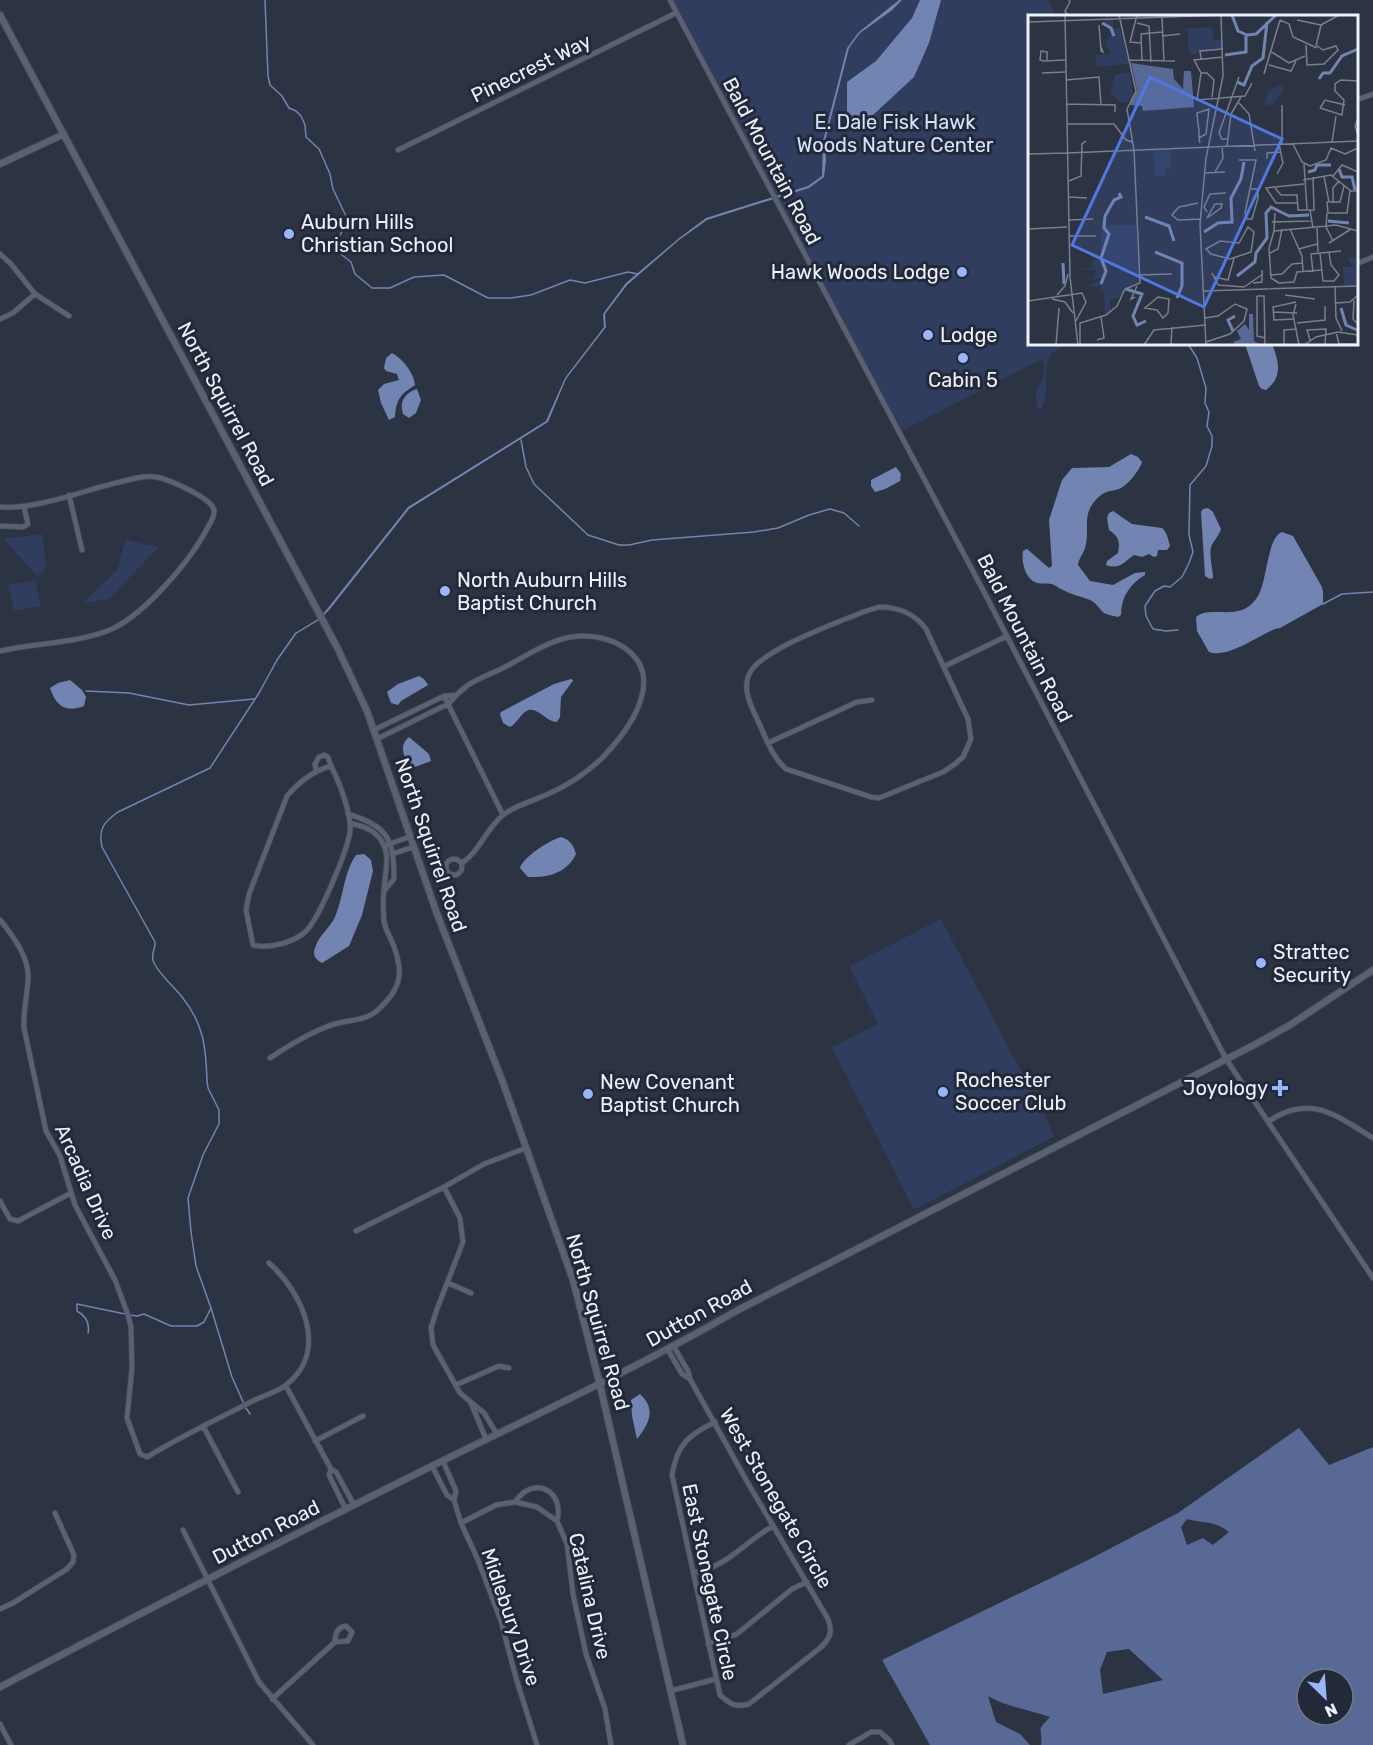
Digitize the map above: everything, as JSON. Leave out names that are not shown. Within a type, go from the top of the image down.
[{"type":"street","name":"Bald Mountain Road","points":[[669,0],[1007,636],[1226,1059],[1373,1278]]},
{"type":"street","name":"Pinecrest Way","points":[[398,150],[676,13]]},
{"type":"street","name":"North Squirrel Road","points":[[0,15],[358,688],[409,837],[573,1280],[600,1385],[683,1745]]},
{"type":"street","points":[[1358,99],[1373,94]]},
{"type":"street","points":[[0,164],[64,134]]},
{"type":"street","points":[[0,254],[35,294],[69,316]]},
{"type":"street","points":[[1358,263],[1373,257]]},
{"type":"street","points":[[0,319],[13,313],[35,294]]},
{"type":"street","points":[[0,507],[24,507],[137,478],[156,477],[181,486],[203,498],[210,503],[214,511],[209,526],[188,560],[153,597],[122,623],[103,632],[0,651]]},
{"type":"street","points":[[69,495],[82,550]]},
{"type":"street","points":[[0,526],[22,527],[28,524],[24,507]]},
{"type":"street","points":[[879,607],[891,607],[911,615],[926,629],[945,666],[971,728],[971,739],[963,757],[933,776],[887,796],[870,797],[786,769],[768,743],[748,698],[746,688],[751,670],[765,656],[879,607]]},
{"type":"street","points":[[377,739],[448,704],[475,681],[549,644],[572,637],[590,636],[617,642],[631,652],[639,665],[644,685],[641,699],[628,726],[611,748],[576,779],[550,794],[515,807],[503,815],[486,832],[469,858],[462,863]]},
{"type":"street","points":[[945,666],[1007,636]]},
{"type":"street","points":[[374,730],[444,696],[456,695]]},
{"type":"street","points":[[444,696],[503,815]]},
{"type":"street","points":[[768,743],[857,702],[872,700]]},
{"type":"street","points":[[410,713],[414,721]]},
{"type":"street","points":[[316,771],[315,764],[319,756],[328,757],[348,814],[350,823],[344,850],[314,922],[304,933],[292,940],[271,946],[253,945],[246,910],[249,894],[287,796],[297,784],[316,771],[331,766]]},
{"type":"street","points":[[348,814],[368,820],[386,835],[394,854],[393,879],[384,891]]},
{"type":"street","points":[[270,1058],[295,1041],[325,1027],[339,1021],[360,1020],[378,1011],[394,992],[399,969],[394,946],[385,928],[384,891],[387,856],[380,839],[365,826],[350,823]]},
{"type":"street","points":[[384,846],[409,837]]},
{"type":"street","points":[[387,856],[413,847]]},
{"type":"street","name":"Arcadia Drive","points":[[0,920],[26,961],[28,980],[23,1016],[43,1121],[49,1138],[60,1156],[71,1193],[115,1280],[128,1315],[131,1328],[132,1368],[127,1418],[141,1454],[147,1457],[203,1426]]},
{"type":"street","name":"Dutton Road","points":[[1,1685],[354,1505],[600,1385],[738,1310],[1226,1059],[1290,1025],[1373,970]]},
{"type":"street","points":[[1269,1121],[1290,1110],[1307,1107],[1326,1110],[1373,1138]]},
{"type":"street","points":[[356,1231],[444,1187],[484,1164],[526,1148]]},
{"type":"street","points":[[444,1187],[460,1218],[463,1242],[431,1328],[433,1345],[460,1393],[484,1413],[497,1434]]},
{"type":"street","points":[[0,1201],[14,1221],[71,1193]]},
{"type":"street","points":[[238,1492],[203,1426],[286,1386],[302,1368],[310,1335],[304,1313],[282,1274],[268,1263]]},
{"type":"street","points":[[448,1282],[471,1293]]},
{"type":"street","name":"West Stonegate Circle","points":[[671,1348],[688,1371],[690,1379],[745,1478],[828,1619],[831,1633],[828,1641],[820,1648],[749,1704],[733,1706],[720,1695]]},
{"type":"street","points":[[456,1385],[499,1366],[509,1368]]},
{"type":"street","points":[[286,1386],[315,1441],[331,1469],[336,1472],[354,1505]]},
{"type":"street","points":[[471,1403],[486,1439]]},
{"type":"street","points":[[315,1441],[363,1416]]},
{"type":"street","name":"East Stonegate Circle","points":[[715,1422],[690,1436],[682,1445],[672,1475],[720,1695]]},
{"type":"street","name":"Midlebury Drive","points":[[443,1461],[456,1491],[454,1500],[461,1523],[501,1621],[537,1745]]},
{"type":"street","name":"Midlebury Drive","points":[[432,1466],[447,1495],[454,1500]]},
{"type":"street","points":[[331,1469],[329,1475],[346,1510]]},
{"type":"street","points":[[461,1523],[496,1505],[515,1502],[522,1492],[529,1488],[540,1488],[550,1492],[558,1502],[559,1514],[556,1521]]},
{"type":"street","name":"Catalina Drive","points":[[515,1502],[537,1507],[556,1521],[567,1544],[573,1594],[584,1644],[605,1708],[611,1745]]},
{"type":"street","points":[[0,1609],[67,1569],[73,1562],[74,1555],[55,1513]]},
{"type":"street","points":[[693,1573],[721,1564],[773,1526]]},
{"type":"street","points":[[183,1530],[259,1682],[272,1700],[313,1745]]},
{"type":"street","points":[[708,1644],[737,1634],[792,1590],[807,1582]]},
{"type":"street","points":[[272,1700],[335,1642]]},
{"type":"street","points":[[670,1691],[716,1679]]},
{"type":"street","points":[[0,1724],[11,1745]]},
{"type":"street","points":[[849,1745],[871,1732],[880,1732],[892,1745]]},
{"type":"green space","name":"E. Dale Fisk Hawk Woods Nature Center","points":[[673,0],[1048,0],[1056,15],[1028,15],[1028,345],[1070,345],[1055,352],[1048,360],[1046,397],[1040,411],[1036,398],[1044,374],[1042,359],[902,431]]},
{"type":"green space","points":[[42,534],[46,567],[38,577],[3,539]]},
{"type":"green space","points":[[126,539],[159,547],[109,599],[83,603],[117,570]]},
{"type":"green space","points":[[35,580],[41,606],[14,611],[8,585]]},
{"type":"green space","name":"Rochester Soccer Club","points":[[941,919],[1055,1136],[914,1210],[832,1047],[878,1024],[849,966]]},
{"type":"shaded area","points":[[902,0],[891,11],[860,33],[849,48],[825,141],[824,177],[809,188],[707,220],[679,240],[627,285],[605,314],[606,327],[566,379],[548,422],[409,509],[330,609],[319,620],[296,634],[318,619],[328,608],[408,507],[546,421],[565,378],[604,327],[603,314],[626,283],[706,218],[808,186],[822,176],[823,141],[847,48],[859,32]]},
{"type":"shaded area","points":[[920,0],[941,0],[929,43],[914,77],[873,115],[861,124],[854,125],[847,115],[847,82],[876,61],[912,18]]},
{"type":"shaded area","points":[[1245,345],[1272,345],[1278,368],[1277,374],[1266,390],[1259,386]]},
{"type":"shaded area","points":[[392,353],[407,367],[413,376],[415,385],[400,398],[395,417],[389,420],[378,390],[384,384],[399,380],[397,374],[386,371],[384,368],[386,358]]},
{"type":"shaded area","points":[[417,389],[421,400],[416,413],[409,418],[403,414],[403,401],[406,395]]},
{"type":"shaded area","points":[[1131,454],[1138,457],[1142,462],[1141,465],[1126,485],[1103,494],[1090,508],[1087,521],[1087,541],[1078,565],[1090,581],[1113,585],[1135,573],[1145,572],[1145,575],[1127,592],[1121,615],[1118,617],[1104,613],[1090,600],[1053,585],[1030,579],[1023,564],[1023,551],[1027,549],[1049,568],[1052,566],[1049,520],[1062,480],[1072,468],[1109,467]]},
{"type":"shaded area","points":[[896,467],[901,474],[900,481],[875,492],[871,486],[871,480]]},
{"type":"shaded area","points":[[1208,508],[1213,512],[1221,529],[1211,547],[1213,578],[1210,579],[1205,576],[1201,512]]},
{"type":"shaded area","points":[[1113,511],[1132,524],[1162,528],[1170,546],[1167,550],[1158,550],[1157,556],[1154,557],[1149,554],[1142,557],[1134,555],[1118,566],[1106,565],[1119,549],[1119,542],[1109,530],[1107,518]]},
{"type":"shaded area","points":[[1282,532],[1293,536],[1322,587],[1323,604],[1280,628],[1233,650],[1209,652],[1197,631],[1196,617],[1202,613],[1233,612],[1249,606],[1260,592],[1273,543]]},
{"type":"shaded area","points":[[419,676],[428,685],[398,705],[391,703],[387,692],[398,684]]},
{"type":"shaded area","points":[[571,679],[572,682],[561,697],[560,717],[557,722],[549,720],[536,711],[529,710],[510,727],[503,723],[501,712],[554,684]]},
{"type":"shaded area","points":[[70,680],[82,690],[86,697],[84,706],[66,708],[55,699],[50,688]]},
{"type":"shaded area","points":[[409,737],[429,754],[431,761],[415,767],[409,765],[403,750],[404,743]]},
{"type":"shaded area","points":[[561,837],[569,841],[576,854],[568,866],[550,875],[528,877],[520,868],[526,859],[538,849]]},
{"type":"shaded area","points":[[364,854],[371,860],[373,871],[362,915],[349,946],[322,963],[316,959],[314,951],[321,936],[335,917],[352,862],[356,855]]},
{"type":"shaded area","points":[[640,1394],[650,1411],[648,1422],[637,1439],[631,1400]]},
{"type":"shaded area","points":[[1299,1428],[1329,1465],[1373,1447],[1373,1745],[1041,1745],[1041,1728],[1050,1717],[1010,1706],[988,1696],[996,1722],[1020,1734],[1030,1745],[930,1745],[882,1660],[1088,1560],[1178,1513]],"holes":[[[1187,1519],[1213,1524],[1229,1532],[1213,1545],[1203,1538],[1187,1545],[1181,1527]],[[1129,1649],[1163,1680],[1103,1694],[1100,1670],[1107,1652]]]},
{"type":"waterway","points":[[265,0],[270,85],[282,96],[289,108],[301,116],[305,125],[306,137],[319,149],[330,174],[333,189],[346,216],[347,222],[338,239],[337,247],[342,255],[351,262],[355,274],[372,288],[390,288],[414,277],[444,275],[488,298],[511,298],[531,295],[570,280],[585,283],[628,272],[638,274]]},
{"type":"waterway","points":[[1067,15],[1065,11],[1069,0]]},
{"type":"waterway","points":[[1178,630],[1153,629],[1146,616],[1145,606],[1155,591],[1164,586],[1170,587],[1182,577],[1189,563],[1193,552],[1189,535],[1190,485],[1206,466],[1212,446],[1212,436],[1207,426],[1209,412],[1205,403],[1206,388],[1197,358],[1189,345]]},
{"type":"waterway","points":[[521,440],[526,467],[534,484],[588,535],[619,545],[778,528],[830,509],[844,513],[859,526]]},
{"type":"waterway","points":[[1323,604],[1342,594],[1373,592]]},
{"type":"waterway","points":[[244,1404],[232,1377],[196,1266],[191,1232],[188,1198],[203,1155],[219,1124],[219,1110],[208,1088],[202,1037],[189,1007],[154,964],[155,942],[102,847],[101,835],[103,826],[118,812],[210,768],[296,633]]},
{"type":"waterway","points":[[86,691],[129,693],[189,705],[254,699]]},
{"type":"waterway","points":[[88,1333],[88,1323],[77,1311],[77,1304],[125,1314]]},
{"type":"waterway","points":[[130,1315],[144,1314],[171,1326],[197,1326],[204,1322],[211,1308]]},
{"type":"waterway","points":[[246,1408],[250,1414]]},
{"type":"place","name":"Auburn Hills Christian School","points":[[289,234]]},
{"type":"place","name":"Hawk Woods Lodge","points":[[962,272]]},
{"type":"place","name":"Lodge","points":[[928,335]]},
{"type":"place","name":"Cabin 5","points":[[963,358]]},
{"type":"place","name":"North Auburn Hills Baptist Church","points":[[445,591]]},
{"type":"place","name":"Strattec Security","points":[[1261,963]]},
{"type":"place","name":"Joyology","points":[[1280,1088]]},
{"type":"place","name":"Rochester Soccer Club","points":[[943,1092]]},
{"type":"place","name":"New Covenant Baptist Church","points":[[588,1094]]}]
